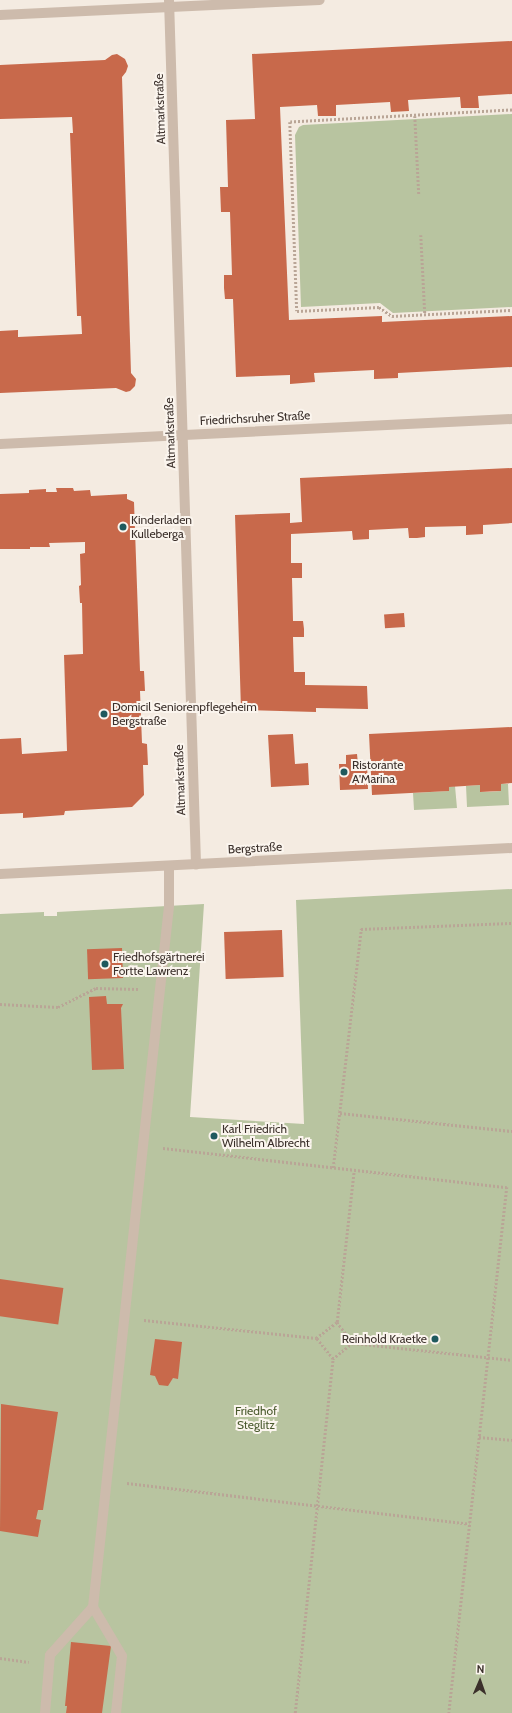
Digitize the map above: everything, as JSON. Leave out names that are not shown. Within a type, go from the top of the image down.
[{"type":"street","points":[[0,15],[170,4],[320,0]]},
{"type":"street","name":"Altmarkstraße","points":[[170,4],[196,865]]},
{"type":"street","name":"Friedrichsruher Straße","points":[[0,444],[512,419]]},
{"type":"street","name":"Bergstraße","points":[[0,874],[512,848]]},
{"type":"street","points":[[45,1713],[50,1655],[93,1607],[169,906],[169,866]]},
{"type":"street","points":[[93,1607],[122,1656],[116,1713]]},
{"type":"path","points":[[512,110],[290,122],[297,311],[378,307],[392,316],[512,310]]},
{"type":"path","points":[[415,116],[419,194]]},
{"type":"path","points":[[421,235],[425,314]]},
{"type":"path","points":[[333,1168],[361,929],[512,923]]},
{"type":"path","points":[[0,1004],[58,1006],[96,988],[159,989]]},
{"type":"path","points":[[340,1113],[512,1132]]},
{"type":"path","points":[[142,1146],[507,1187],[449,1713]]},
{"type":"path","points":[[124,1318],[316,1338],[336,1322],[354,1171]]},
{"type":"path","points":[[336,1322],[354,1343]]},
{"type":"path","points":[[295,1713],[333,1359],[316,1338]]},
{"type":"path","points":[[333,1359],[354,1343],[512,1360]]},
{"type":"path","points":[[479,1437],[512,1440]]},
{"type":"path","points":[[107,1480],[316,1507],[470,1524]]},
{"type":"path","points":[[0,1658],[49,1664]]},
{"type":"green space","points":[[512,114],[512,307],[393,313],[380,303],[301,307],[295,135],[299,127],[303,125]]},
{"type":"green space","points":[[501,784],[508,784],[509,805],[467,807],[466,786],[480,785],[480,792],[490,792],[501,791]]},
{"type":"green space","points":[[455,786],[457,808],[414,810],[413,793],[449,791],[449,787]]},
{"type":"green space","name":"Friedhof Steglitz","points":[[512,889],[512,1713],[0,1713],[0,914],[44,912],[44,916],[57,916],[57,912],[204,904],[190,1117],[304,1124],[296,900]]},
{"type":"building","points":[[512,41],[512,94],[478,96],[479,108],[461,108],[460,97],[408,100],[409,111],[391,112],[390,102],[336,105],[336,116],[318,116],[317,105],[280,107],[289,320],[382,316],[382,322],[512,316],[512,367],[398,373],[398,378],[374,379],[374,370],[314,373],[315,382],[290,384],[290,375],[236,377],[233,299],[225,299],[224,288],[224,275],[232,275],[230,212],[221,212],[220,187],[228,187],[226,120],[255,119],[252,54]]},
{"type":"building","points":[[117,54],[125,59],[128,66],[122,77],[131,373],[136,379],[135,386],[130,391],[126,392],[116,388],[0,393],[0,331],[18,330],[18,337],[82,334],[81,316],[77,316],[70,133],[73,133],[72,117],[0,119],[0,65],[105,60],[112,55]]},
{"type":"building","points":[[512,468],[512,523],[483,525],[483,534],[466,535],[466,526],[425,527],[425,537],[417,538],[409,538],[408,528],[369,530],[369,539],[353,540],[352,531],[291,534],[291,563],[302,563],[302,578],[292,578],[293,621],[303,621],[304,629],[304,637],[293,637],[294,672],[305,672],[305,685],[367,686],[368,709],[316,708],[316,712],[241,710],[235,515],[290,513],[290,523],[302,522],[300,478]]},
{"type":"building","name":"Domicil Seniorenpflegeheim Bergstraße","points":[[56,488],[73,488],[74,491],[90,490],[91,496],[127,494],[127,499],[134,502],[140,671],[144,671],[145,691],[140,691],[142,743],[147,744],[148,765],[143,765],[144,795],[132,807],[65,811],[64,815],[23,818],[23,813],[0,814],[0,739],[21,738],[22,754],[67,751],[64,655],[83,654],[82,603],[80,603],[79,586],[81,585],[80,554],[85,553],[85,542],[49,543],[50,547],[30,547],[30,549],[0,549],[0,494],[29,493],[29,490],[46,489],[46,492],[57,492]]},
{"type":"building","points":[[404,613],[405,627],[385,628],[384,614]]},
{"type":"building","points":[[512,727],[512,783],[501,784],[501,791],[480,792],[480,785],[449,787],[449,791],[372,795],[369,734]]},
{"type":"building","points":[[293,734],[295,764],[308,763],[309,785],[271,787],[268,735]]},
{"type":"building","points":[[357,754],[358,764],[367,763],[368,789],[340,790],[339,764],[346,764],[346,755]]},
{"type":"building","points":[[282,930],[284,977],[226,979],[224,932]]},
{"type":"building","points":[[122,948],[123,978],[88,979],[87,949]]},
{"type":"building","points":[[106,996],[107,1004],[123,1004],[121,1008],[124,1069],[92,1070],[89,997]]},
{"type":"building","points":[[0,1279],[63,1288],[58,1325],[0,1316]]},
{"type":"building","points":[[155,1339],[182,1342],[178,1379],[173,1378],[168,1386],[159,1385],[155,1376],[150,1375]]},
{"type":"building","points":[[1,1404],[58,1412],[43,1510],[38,1510],[36,1519],[41,1520],[38,1537],[0,1531]]},
{"type":"building","points":[[71,1642],[111,1646],[102,1713],[66,1713],[67,1706],[65,1706]]},
{"type":"place","name":"Kinderladen Kulleberga","points":[[123,527]]},
{"type":"place","name":"Domicil Seniorenpflegeheim Bergstraße","points":[[104,714]]},
{"type":"place","name":"Ristorante A'Marina","points":[[344,772]]},
{"type":"place","name":"Friedhofsgärtnerei Fortte Lawrenz","points":[[105,964]]},
{"type":"place","name":"Karl Friedrich Wilhelm Albrecht","points":[[214,1136]]},
{"type":"place","name":"Reinhold Kraetke","points":[[435,1339]]}]
